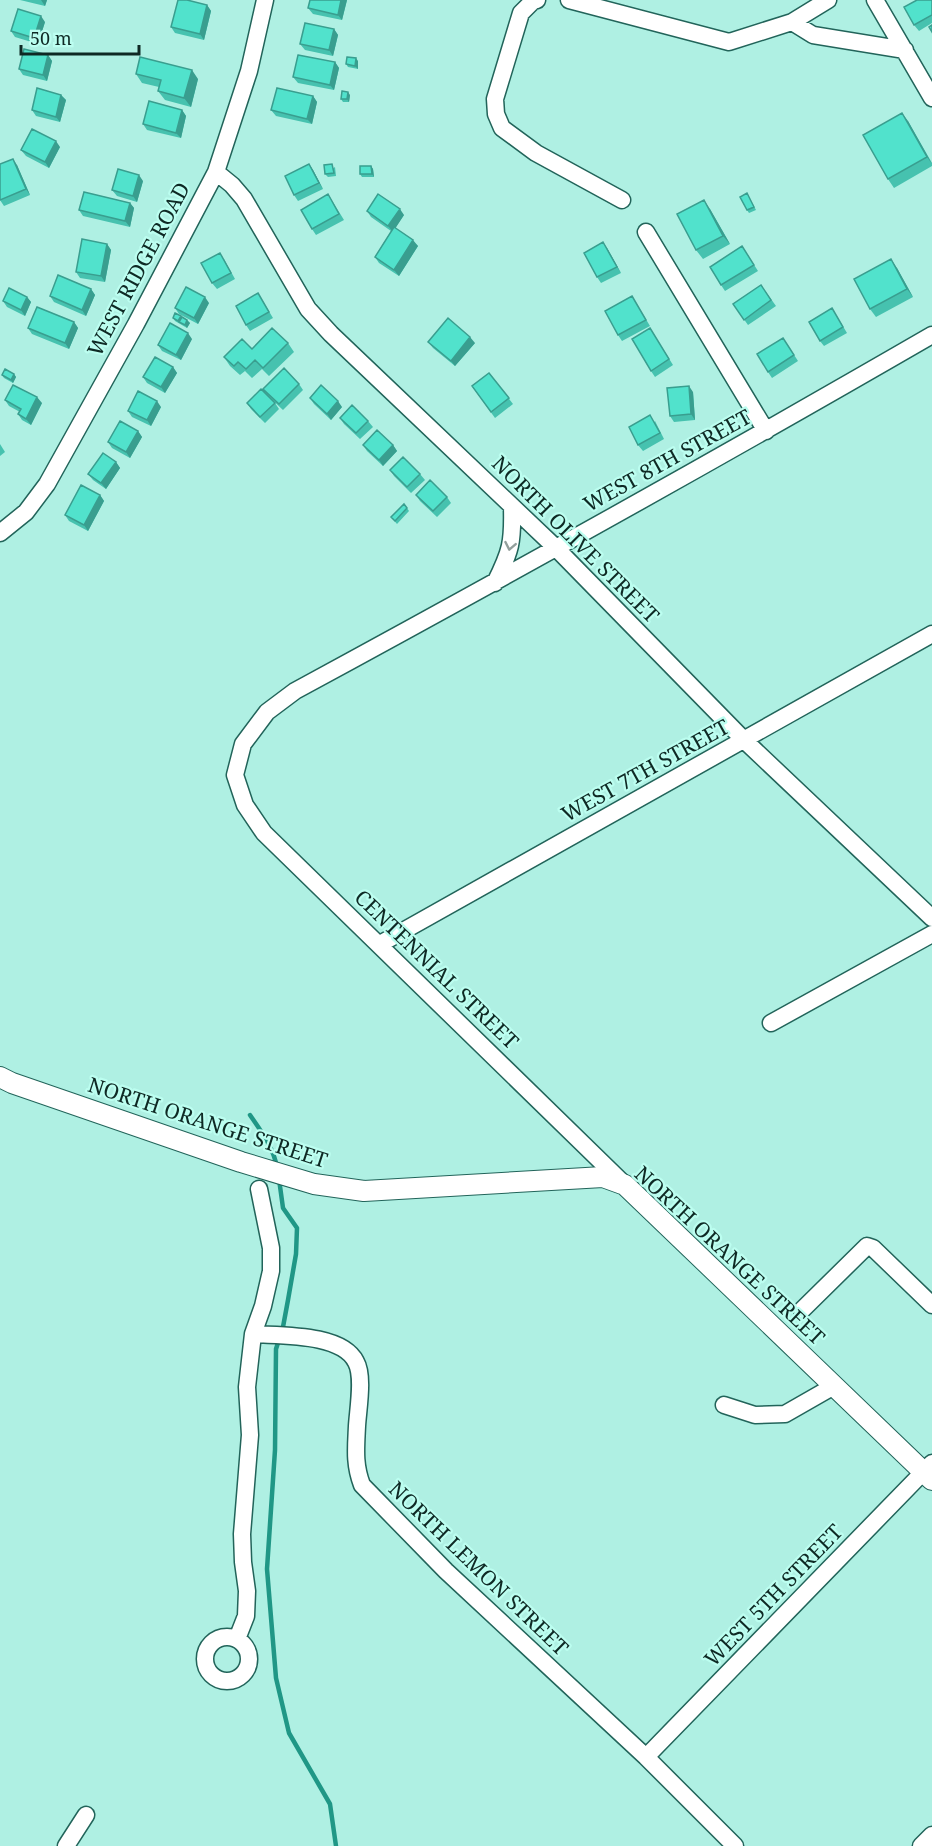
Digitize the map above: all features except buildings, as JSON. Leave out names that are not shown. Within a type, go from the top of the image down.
[{"type":"street","name":"WEST RIDGE ROAD","points":[[0,533],[26,512],[47,484],[136,324],[216,172],[249,71],[265,0]]},
{"type":"street","points":[[537,0],[532,1],[521,13],[495,99],[496,114],[502,128],[536,153],[622,200]]},
{"type":"street","points":[[569,0],[729,42],[792,22],[828,0]]},
{"type":"street","points":[[875,0],[932,98]]},
{"type":"street","points":[[792,22],[813,35],[905,50]]},
{"type":"street","name":"NORTH OLIVE STREET","points":[[216,172],[244,199],[308,309],[555,548],[744,740],[932,918]]},
{"type":"street","points":[[646,232],[766,431]]},
{"type":"street","name":"WEST 8TH STREET","points":[[235,775],[243,744],[267,712],[295,691],[495,583],[932,335]]},
{"type":"street","points":[[495,583],[512,542],[512,507]]},
{"type":"street","name":"WEST 7TH STREET","points":[[380,945],[932,634]]},
{"type":"street","name":"CENTENNIAL STREET","points":[[235,775],[245,805],[264,833],[625,1185]]},
{"type":"street","points":[[771,1023],[932,934]]},
{"type":"street","name":"NORTH ORANGE STREET","points":[[0,1077],[241,1162],[314,1184],[364,1191],[603,1177],[625,1185],[834,1386],[929,1472]]},
{"type":"street","points":[[237,1639],[246,1616],[247,1591],[242,1534],[250,1435],[247,1387],[253,1334],[263,1306],[271,1271],[271,1248],[260,1189]]},
{"type":"street","points":[[802,1310],[867,1246],[873,1248],[932,1305]]},
{"type":"street","name":"NORTH LEMON STREET","points":[[253,1334],[330,1342],[345,1349],[357,1362],[360,1384],[356,1468],[362,1485],[446,1570],[646,1757],[735,1846]]},
{"type":"street","points":[[724,1405],[755,1415],[785,1414],[834,1386]]},
{"type":"street","name":"WEST 5TH STREET","points":[[646,1757],[929,1472]]},
{"type":"street","points":[[66,1846],[86,1815]]},
{"type":"street","points":[[921,1846],[932,1835]]},
{"type":"waterway","points":[[250,1115],[270,1147],[277,1168]]},
{"type":"waterway","points":[[279,1179],[283,1208],[297,1228],[296,1254],[283,1327],[276,1349],[275,1450],[267,1569],[276,1678],[289,1733],[330,1804],[336,1846]]}]
